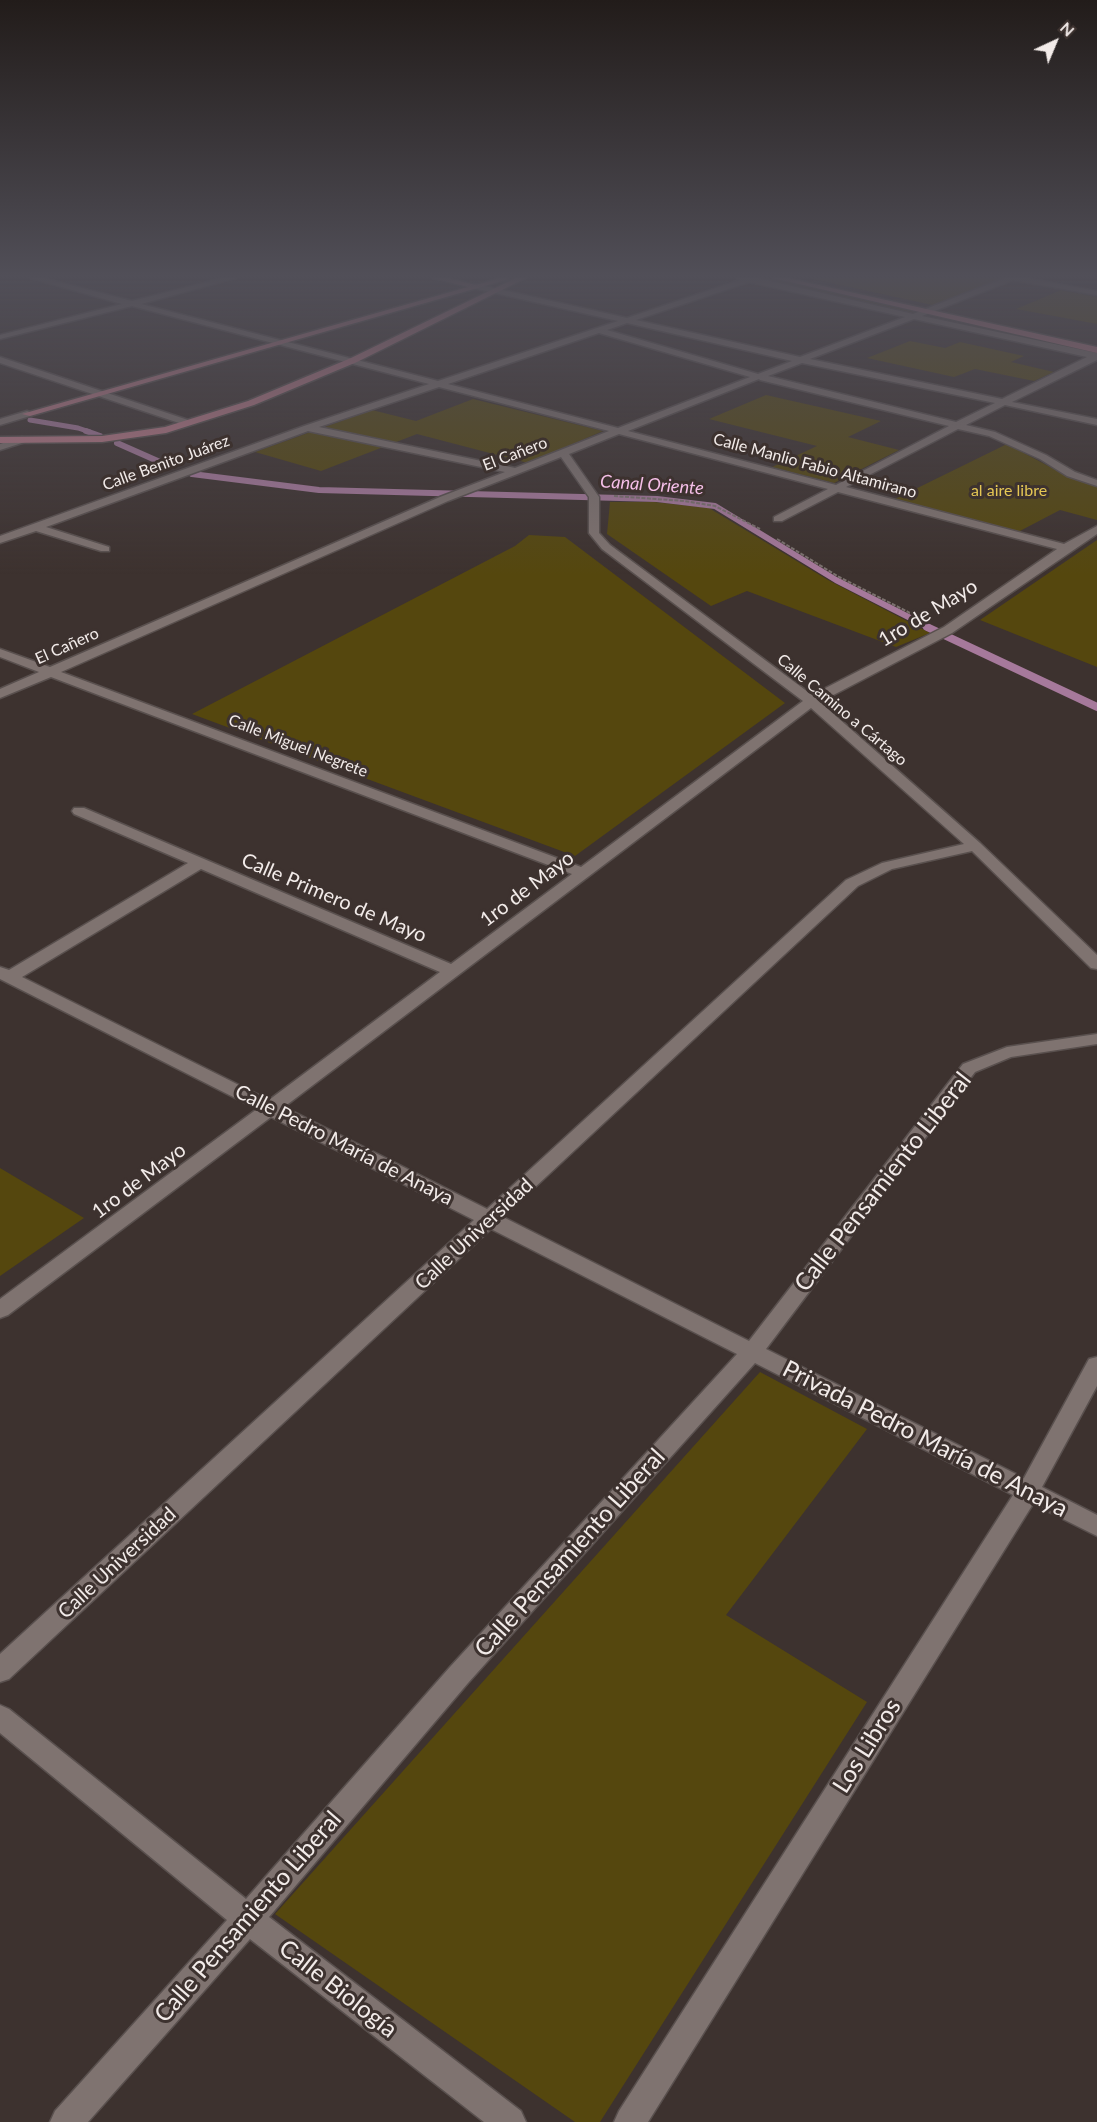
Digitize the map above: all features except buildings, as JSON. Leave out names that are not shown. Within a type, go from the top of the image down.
[{"type":"main road","points":[[27,414],[158,377]]},
{"type":"main road","points":[[0,440],[102,439],[166,429],[251,403],[313,377]]},
{"type":"street","points":[[50,377],[188,423]]},
{"type":"street","name":"Calle Manlio Fabio Altamirano","points":[[418,377],[1066,548]]},
{"type":"street","name":"Calle Benito Juárez","points":[[0,540],[307,428],[458,377]]},
{"type":"street","points":[[760,377],[992,434],[1043,457],[1071,474],[1097,483]]},
{"type":"street","name":"El Cañero","points":[[0,694],[444,500],[760,377]]},
{"type":"street","points":[[885,377],[1097,422]]},
{"type":"street","points":[[778,519],[1052,377]]},
{"type":"street","points":[[0,422],[27,414]]},
{"type":"street","points":[[307,428],[517,471]]},
{"type":"street","points":[[0,447],[22,440]]},
{"type":"street","points":[[563,453],[594,499]]},
{"type":"street","name":"Calle Camino a Cártago","points":[[594,499],[594,533],[606,547],[811,701],[975,846],[1096,961]]},
{"type":"street","points":[[35,527],[105,549]]},
{"type":"street","name":"1ro de Mayo","points":[[0,1310],[811,701],[948,630],[1066,548],[1097,530]]},
{"type":"street","name":"Calle Miguel Negrete","points":[[0,653],[583,873]]},
{"type":"street","name":"Calle Primero de Mayo","points":[[79,811],[452,971]]},
{"type":"street","name":"Calle Universidad","points":[[0,1671],[852,883],[887,866],[975,846]]},
{"type":"street","points":[[5,974],[200,863]]},
{"type":"street","name":"Calle Pedro María de Anaya","points":[[5,974],[753,1351]]},
{"type":"street","name":"Calle Pensamiento Liberal","points":[[66,2122],[248,1919],[459,1676],[753,1351],[969,1068],[1007,1052],[1097,1039]]},
{"type":"street","name":"Privada Pedro María de Anaya","points":[[753,1351],[1097,1526]]},
{"type":"street","name":"Los Libros","points":[[630,2122],[1029,1490],[1097,1365]]},
{"type":"street","name":"Calle Biología","points":[[0,1716],[248,1919],[510,2122]]},
{"type":"path","points":[[594,499],[664,499],[715,506],[765,532]]},
{"type":"path","points":[[774,538],[839,577],[948,630]]},
{"type":"green space","points":[[1014,377],[1043,377],[1034,381]]},
{"type":"green space","points":[[766,395],[881,421],[848,437],[899,450],[834,483],[772,467],[817,446],[709,419]]},
{"type":"green space","points":[[473,399],[603,431],[528,463],[417,434],[321,471],[255,452],[372,410],[416,421]]},
{"type":"green space","name":"al aire libre","points":[[1007,444],[1067,476],[1097,486],[1097,520],[1060,510],[1016,533],[893,500]]},
{"type":"green space","points":[[610,502],[654,502],[709,508],[828,580],[930,633],[896,647],[747,591],[711,606],[607,534]]},
{"type":"green space","points":[[529,535],[565,537],[785,703],[575,856],[192,714],[515,546]]},
{"type":"green space","points":[[1097,540],[1097,667],[980,620]]},
{"type":"green space","points":[[0,1168],[84,1218],[0,1276]]},
{"type":"green space","points":[[760,1372],[867,1429],[726,1615],[867,1702],[600,2122],[575,2122],[275,1914]]},
{"type":"waterway","name":"Canal Oriente","points":[[30,420],[90,432]]},
{"type":"waterway","name":"Canal Oriente","points":[[86,431],[100,436]]},
{"type":"waterway","name":"Canal Oriente","points":[[117,443],[169,466]]},
{"type":"waterway","name":"Canal Oriente","points":[[192,474],[319,490],[657,499],[715,506],[836,580],[930,628]]},
{"type":"waterway","name":"Canal Oriente","points":[[927,627],[1097,707]]}]
